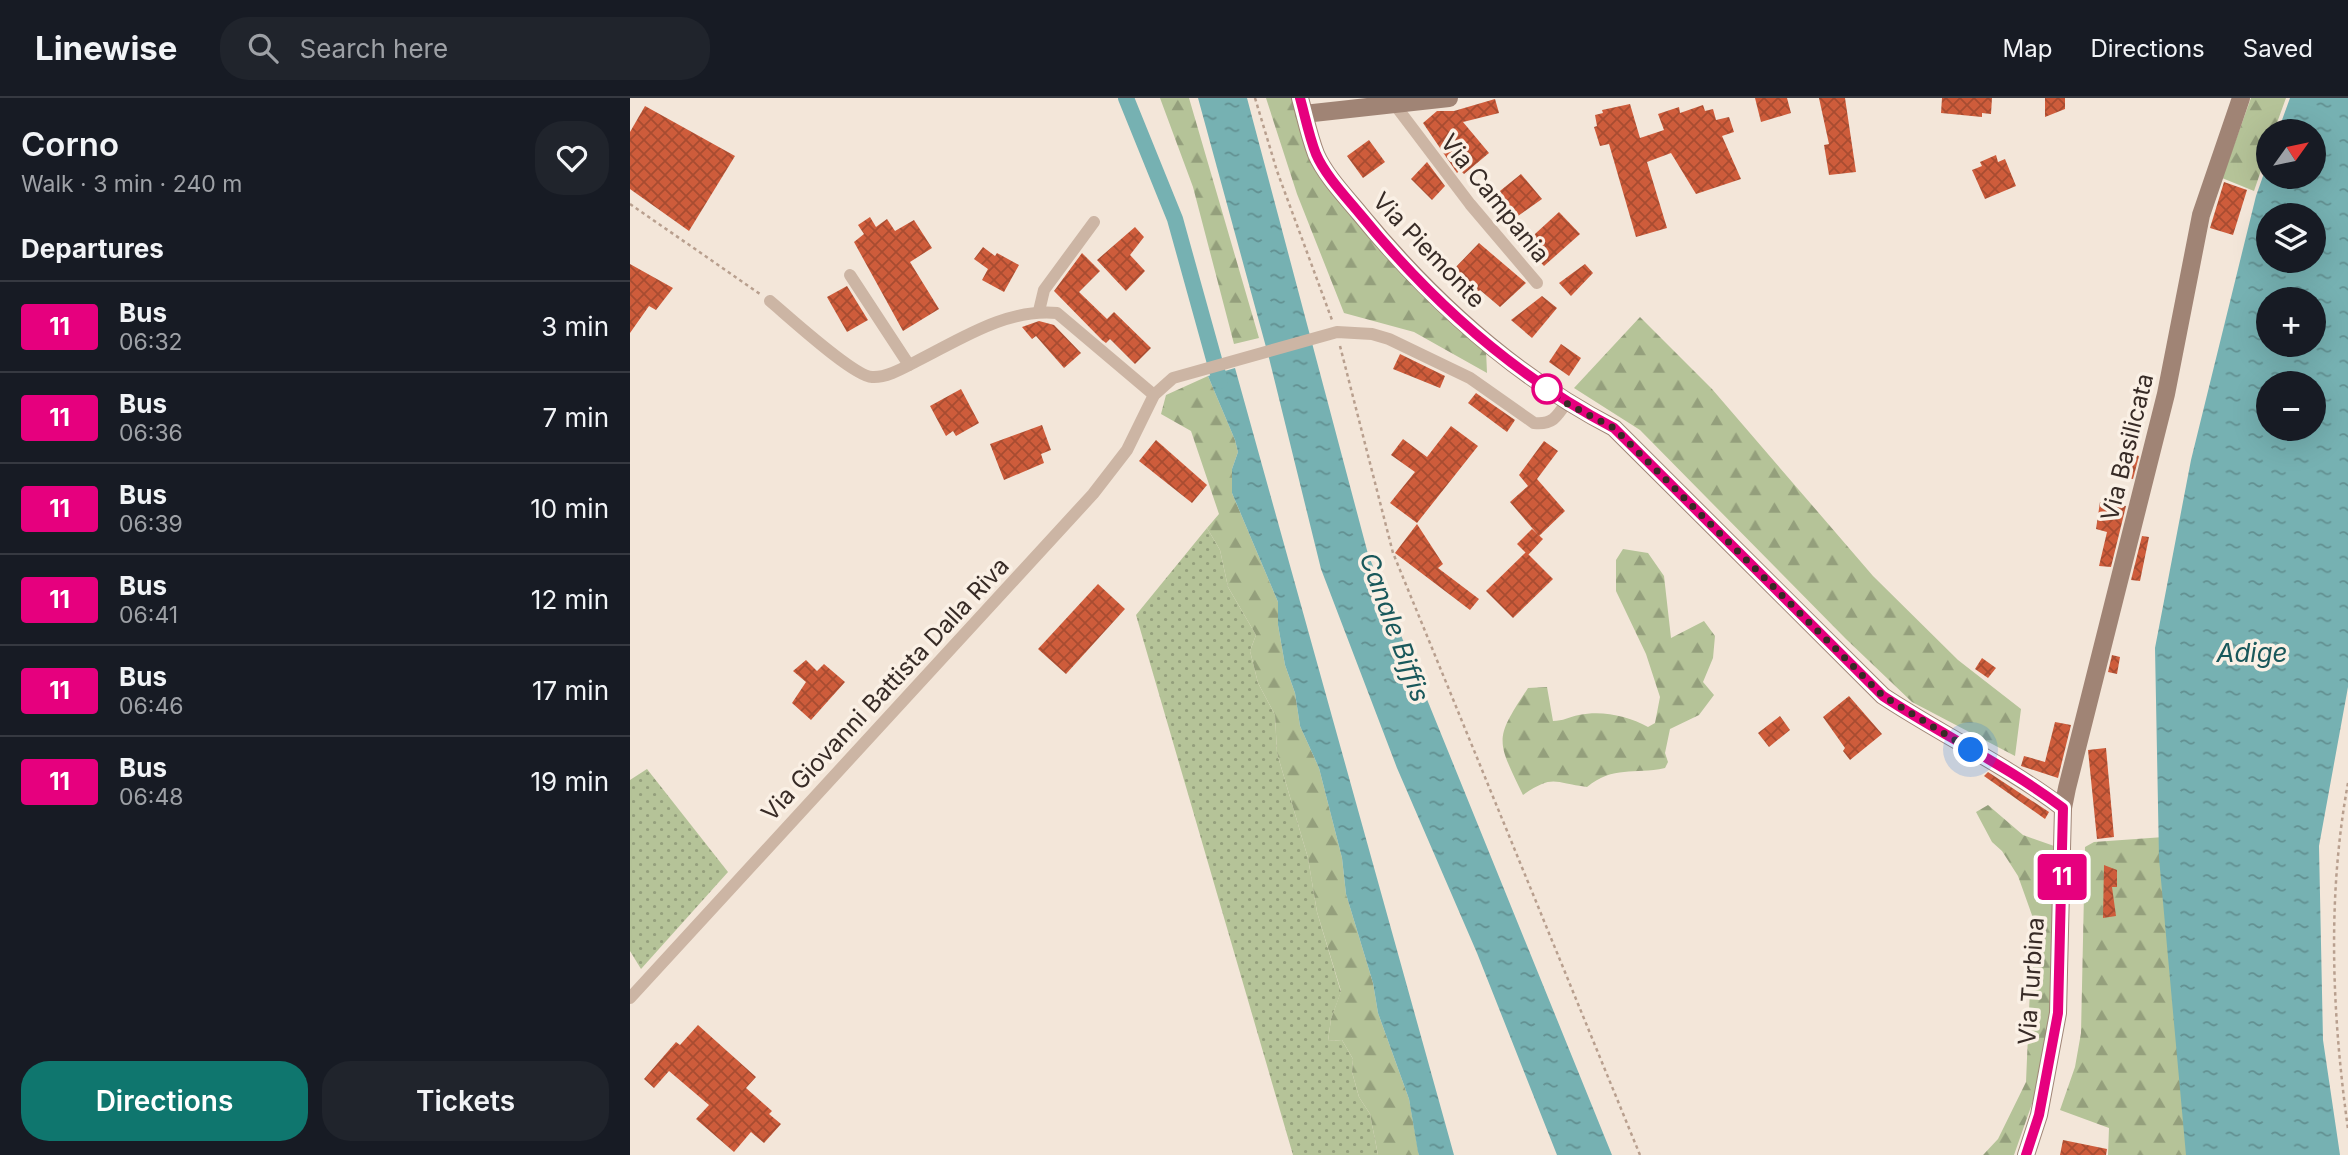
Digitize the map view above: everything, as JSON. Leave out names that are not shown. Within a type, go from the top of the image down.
[{"type":"street","points":[[1302,106],[1395,105],[1449,98]]},
{"type":"street","name":"Via Basilicata","points":[[2063,808],[2082,720],[2166,394],[2201,215],[2241,98]]},
{"type":"street","name":"Via Campania","points":[[1395,105],[1470,204],[1537,283]]},
{"type":"street","name":"Via Piemonte","points":[[1302,106],[1317,156],[1394,255],[1485,342],[1566,403],[1614,428],[1883,696],[1929,726],[2014,774],[2063,808]]},
{"type":"street","points":[[1039,311],[1044,290],[1094,222]]},
{"type":"street","points":[[850,275],[909,365]]},
{"type":"street","points":[[770,301],[854,369],[872,377],[909,365],[986,326],[1039,311],[1057,313],[1154,396]]},
{"type":"street","name":"Via Giovanni Battista Dalla Riva","points":[[630,998],[1093,494],[1127,450],[1154,396],[1173,378],[1319,335],[1336,332],[1372,334],[1389,339],[1470,378],[1534,423],[1554,421],[1566,403]]},
{"type":"street","name":"Via Turbina","points":[[2026,1155],[2039,1115],[2058,1013],[2063,808]]},
{"type":"path","points":[[1255,98],[1277,171],[1336,332],[1393,554],[1640,1155]]},
{"type":"path","points":[[630,204],[770,301]]},
{"type":"path","points":[[2348,783],[2338,837],[2335,1026],[2348,1129]]},
{"type":"green space","points":[[1160,98],[1189,98],[1259,338],[1234,344],[1193,187]]},
{"type":"green space","points":[[1266,98],[1292,98],[1312,160],[1486,350],[1487,373],[1414,332],[1344,313],[1297,194]]},
{"type":"green space","points":[[2251,98],[2286,98],[2278,119],[2256,119],[2254,191],[2222,178]]},
{"type":"green space","points":[[1640,317],[1712,389],[1873,576],[1958,660],[2021,709],[2015,756],[1912,702],[1846,639],[1640,430],[1574,388]]},
{"type":"green space","points":[[1208,376],[1235,440],[1238,452],[1232,469],[1232,493],[1278,602],[1278,625],[1285,665],[1295,693],[1300,726],[1319,768],[1342,858],[1346,894],[1373,983],[1378,1013],[1409,1099],[1419,1155],[1378,1155],[1370,1114],[1359,1097],[1352,1072],[1353,1059],[1342,1040],[1328,1041],[1331,1019],[1341,991],[1317,912],[1308,858],[1277,753],[1275,715],[1258,683],[1250,651],[1256,635],[1228,587],[1220,550],[1207,528],[1219,514],[1191,431],[1161,414],[1166,395]]},
{"type":"green space","points":[[1207,528],[1220,550],[1228,587],[1256,635],[1250,651],[1258,683],[1275,715],[1277,753],[1308,858],[1317,912],[1341,992],[1331,1019],[1328,1041],[1342,1040],[1353,1059],[1352,1072],[1359,1097],[1370,1114],[1378,1155],[1293,1155],[1136,615]]},
{"type":"green space","points":[[1623,549],[1648,553],[1664,576],[1671,638],[1704,621],[1715,636],[1713,658],[1703,682],[1714,695],[1699,715],[1670,729],[1665,753],[1668,762],[1665,768],[1615,773],[1587,787],[1548,782],[1523,795],[1508,762],[1503,740],[1509,719],[1528,688],[1547,687],[1553,721],[1597,713],[1623,717],[1648,727],[1655,723],[1660,697],[1646,654],[1616,591],[1616,560]]},
{"type":"green space","points":[[647,769],[728,872],[641,969],[630,951],[630,780]]},
{"type":"green space","points":[[1988,805],[2023,835],[2057,847],[2048,1058],[2014,1155],[1983,1155],[1998,1139],[2026,1082],[2033,918],[2018,876],[2002,851],[1992,842],[1976,812]]},
{"type":"green space","points":[[2164,837],[2228,1155],[2108,1155],[2109,1128],[2060,1110],[2075,1067],[2081,1033],[2085,847],[2094,842]]},
{"type":"water","name":"Canale Biffis","points":[[1198,98],[1247,98],[1368,554],[1612,1155],[1557,1155],[1477,953],[1397,768],[1321,569],[1269,358]]},
{"type":"water","name":"Adige","points":[[2290,98],[2348,98],[2348,687],[2319,846],[2323,1040],[2340,1155],[2186,1155],[2159,858],[2155,648],[2191,460],[2258,189],[2326,189],[2326,119],[2282,119]]},
{"type":"water","points":[[1235,368],[1454,1155],[1419,1155],[1409,1099],[1378,1013],[1373,983],[1346,894],[1342,858],[1319,768],[1300,726],[1295,693],[1285,665],[1278,625],[1278,602],[1232,493],[1232,469],[1238,452],[1208,376]]},
{"type":"building","points":[[1755,98],[1787,98],[1791,113],[1761,122]]},
{"type":"building","points":[[1819,98],[1845,98],[1856,172],[1829,175],[1824,145],[1829,144]]},
{"type":"building","points":[[1942,98],[1992,98],[1991,114],[1982,113],[1982,117],[1941,113]]},
{"type":"building","points":[[2045,98],[2065,98],[2065,109],[2045,117]]},
{"type":"building","points":[[1495,99],[1499,113],[1463,122],[1489,153],[1464,174],[1460,170],[1457,173],[1423,123],[1437,111],[1454,111]]},
{"type":"building","points":[[1630,104],[1640,138],[1664,130],[1658,114],[1679,107],[1680,113],[1703,105],[1705,111],[1713,109],[1716,120],[1729,117],[1734,132],[1722,136],[1741,179],[1696,194],[1671,153],[1647,162],[1667,228],[1636,237],[1609,144],[1600,146],[1594,127],[1597,126],[1595,115],[1603,113],[1602,110]]},
{"type":"building","points":[[645,106],[735,156],[689,231],[630,189],[630,132]]},
{"type":"building","points":[[1369,140],[1385,162],[1363,178],[1347,156]]},
{"type":"building","points":[[1996,155],[1998,162],[2005,159],[2016,186],[1985,199],[1972,170],[1982,166],[1980,162]]},
{"type":"building","points":[[1427,162],[1445,186],[1432,200],[1411,179]]},
{"type":"building","points":[[1521,174],[1542,199],[1511,221],[1495,195]]},
{"type":"building","points":[[2224,182],[2247,190],[2233,235],[2210,228]]},
{"type":"building","points":[[1559,212],[1580,234],[1544,266],[1524,244]]},
{"type":"building","points":[[870,217],[876,227],[887,219],[895,231],[914,220],[932,248],[910,262],[939,309],[903,331],[854,242],[864,234],[858,225]]},
{"type":"building","points":[[1135,227],[1144,237],[1130,255],[1145,271],[1126,291],[1097,260]]},
{"type":"building","points":[[1479,243],[1526,283],[1500,307],[1480,290],[1476,294],[1452,271]]},
{"type":"building","points":[[983,247],[995,256],[997,253],[1019,265],[1004,292],[982,280],[988,269],[974,259]]},
{"type":"building","points":[[1082,253],[1100,271],[1079,292],[1107,319],[1114,312],[1151,348],[1135,364],[1110,339],[1106,343],[1102,340],[1054,291]]},
{"type":"building","points":[[630,264],[673,288],[656,310],[649,306],[630,333]]},
{"type":"building","points":[[1585,264],[1593,273],[1571,296],[1559,283]]},
{"type":"building","points":[[847,286],[868,320],[847,332],[827,297]]},
{"type":"building","points":[[1542,296],[1557,308],[1532,338],[1511,320]]},
{"type":"building","points":[[1039,321],[1054,325],[1081,353],[1064,368],[1036,336],[1032,339],[1022,327]]},
{"type":"building","points":[[1561,344],[1581,358],[1569,376],[1549,362]]},
{"type":"building","points":[[1400,354],[1445,376],[1440,388],[1393,369]]},
{"type":"building","points":[[961,389],[979,423],[956,436],[953,431],[946,436],[930,406]]},
{"type":"building","points":[[1476,393],[1515,420],[1507,432],[1468,403]]},
{"type":"building","points":[[1042,425],[1051,450],[1041,454],[1044,463],[1004,480],[990,444]]},
{"type":"building","points":[[1451,426],[1478,446],[1417,523],[1390,503],[1415,472],[1391,455],[1403,439],[1427,457]]},
{"type":"building","points":[[1156,440],[1207,485],[1192,503],[1139,461]]},
{"type":"building","points":[[1544,441],[1558,451],[1537,479],[1565,511],[1539,536],[1510,502],[1528,486],[1519,475]]},
{"type":"building","points":[[2125,452],[2139,456],[2133,479],[2120,477]]},
{"type":"building","points":[[2100,502],[2126,506],[2111,567],[2099,566],[2107,532],[2096,529]]},
{"type":"building","points":[[1417,524],[1443,564],[1438,568],[1479,599],[1470,610],[1395,553]]},
{"type":"building","points":[[1532,529],[1543,539],[1528,555],[1517,544]]},
{"type":"building","points":[[2142,536],[2149,537],[2140,581],[2131,580]]},
{"type":"building","points":[[1526,552],[1553,579],[1513,618],[1486,591]]},
{"type":"building","points":[[1098,584],[1125,609],[1066,674],[1038,649]]},
{"type":"building","points":[[2112,655],[2120,657],[2117,674],[2108,672]]},
{"type":"building","points":[[1982,658],[1996,668],[1988,678],[1975,669]]},
{"type":"building","points":[[806,660],[817,671],[824,664],[845,682],[811,720],[792,703],[806,682],[793,671]]},
{"type":"building","points":[[1849,696],[1882,734],[1850,760],[1843,751],[1845,748],[1823,717]]},
{"type":"building","points":[[1780,716],[1790,730],[1769,747],[1758,733]]},
{"type":"building","points":[[2055,722],[2071,725],[2058,778],[2021,766],[2024,756],[2045,762]]},
{"type":"building","points":[[2106,748],[2114,837],[2097,839],[2088,750]]},
{"type":"building","points":[[1988,772],[2049,812],[2045,819],[1984,776]]},
{"type":"building","points":[[2104,865],[2117,870],[2117,887],[2112,887],[2116,916],[2103,918]]},
{"type":"building","points":[[698,1025],[756,1077],[746,1088],[772,1111],[769,1114],[781,1124],[764,1143],[751,1132],[734,1152],[696,1119],[709,1105],[669,1071],[654,1088],[644,1079],[676,1042],[680,1045]]},
{"type":"building","points":[[2063,1140],[2107,1149],[2106,1155],[2060,1155]]},
{"type":"waterway","points":[[1126,98],[1175,219],[1220,381]]},
{"type":"bus line","name":"11","points":[[1300,98],[1317,156],[1348,199],[1394,255],[1485,342],[1566,403],[1614,428],[1819,636],[1883,696],[1929,726],[2014,774],[2063,808],[2058,1013],[2039,1115],[2026,1155]]},
{"type":"route","points":[[1547,389],[1566,403],[1614,428],[1819,636],[1883,696],[1971,750]]}]
